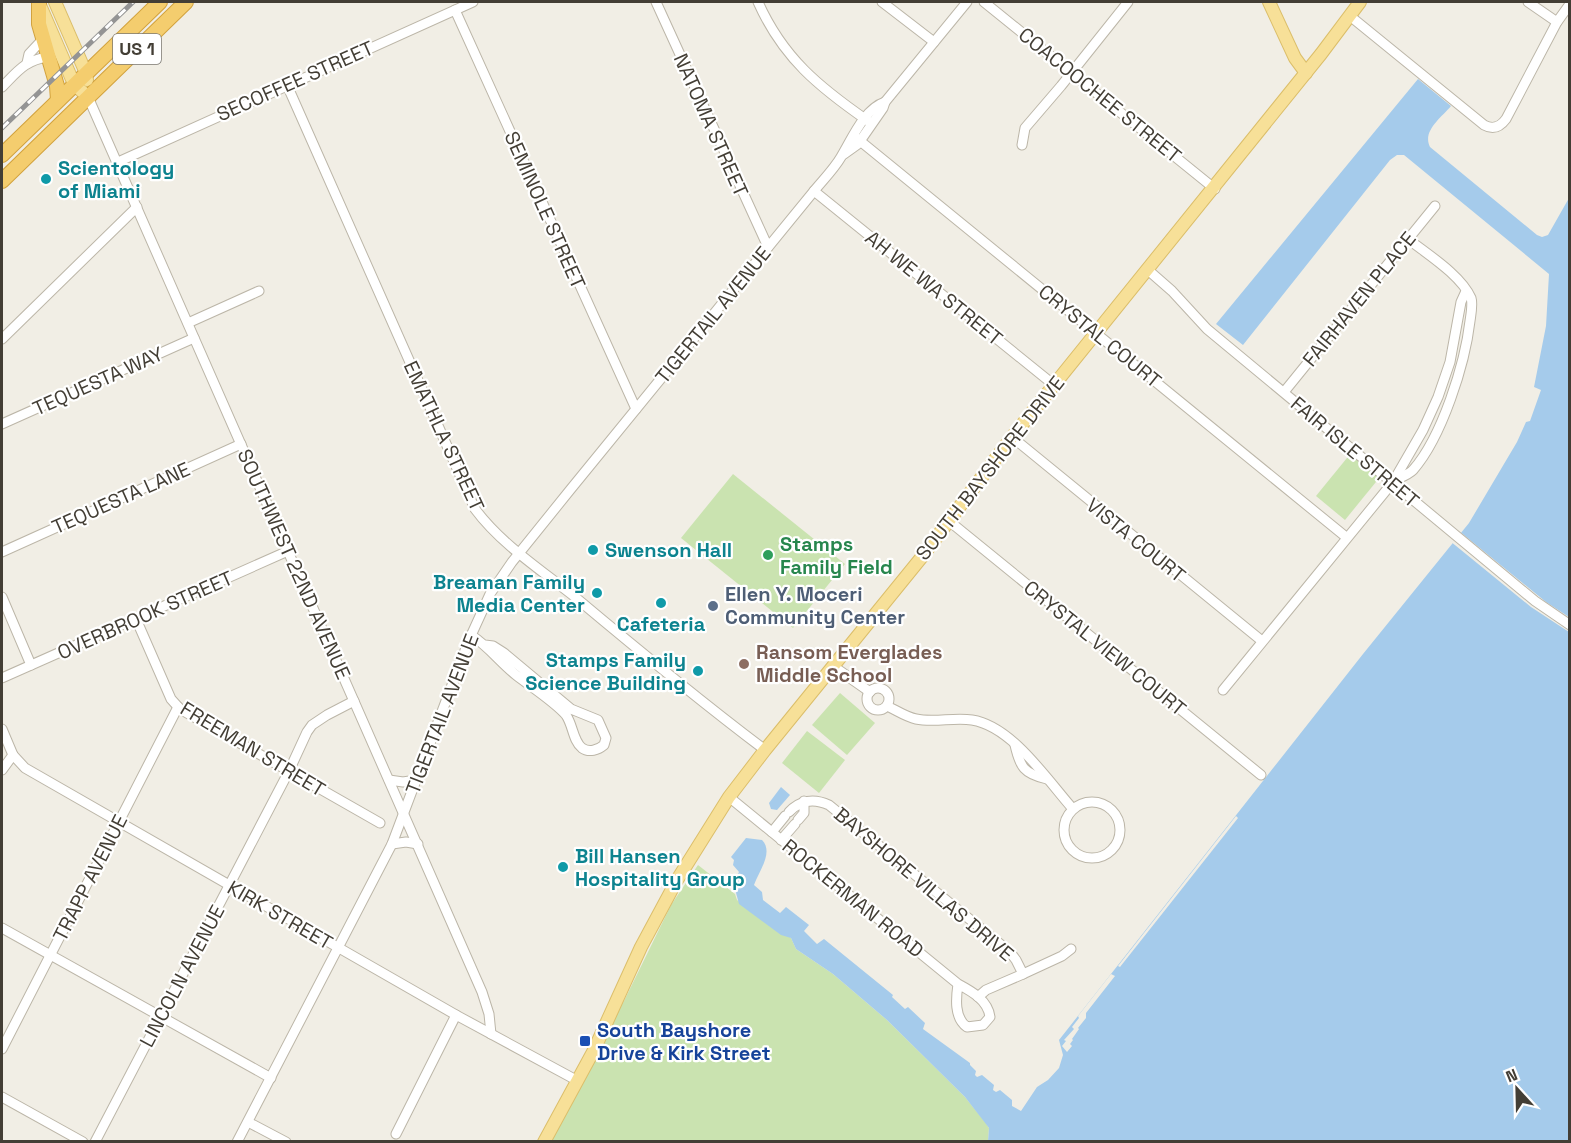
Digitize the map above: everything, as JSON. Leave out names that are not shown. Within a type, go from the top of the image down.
[{"type":"highway","points":[[39,2],[39,24],[57,86],[58,100]]},
{"type":"highway","name":"US 1","points":[[2,155],[160,2]]},
{"type":"highway","name":"US 1","points":[[2,181],[186,2]]},
{"type":"main road","name":"SOUTHWEST 22ND AVENUE","points":[[39,2],[74,84],[88,97]]},
{"type":"main road","name":"SOUTHWEST 22ND AVENUE","points":[[55,2],[86,73],[88,97]]},
{"type":"main road","points":[[1269,2],[1295,58],[1306,73]]},
{"type":"main road","name":"SOUTH BAYSHORE DRIVE","points":[[543,1142],[578,1081],[661,909],[693,852],[729,797],[921,558],[1012,437],[1215,189],[1360,2]]},
{"type":"street","name":"SECOFFEE STREET","points":[[118,162],[473,2]]},
{"type":"street","name":"NATOMA STREET","points":[[656,2],[768,247]]},
{"type":"street","points":[[758,2],[771,29],[789,55],[815,80],[868,121]]},
{"type":"street","points":[[882,2],[934,42]]},
{"type":"street","name":"TIGERTAIL AVENUE","points":[[237,1142],[392,844],[471,635],[490,594],[520,553],[636,409],[857,139],[872,109],[885,102],[967,2]]},
{"type":"street","name":"COACOOCHEE STREET","points":[[984,2],[1215,189]]},
{"type":"street","points":[[1022,145],[1025,128],[1128,2]]},
{"type":"street","points":[[1528,2],[1557,22]]},
{"type":"street","points":[[1350,16],[1489,128],[1495,127],[1506,118],[1569,4]]},
{"type":"street","name":"SEMINOLE STREET","points":[[455,10],[636,409]]},
{"type":"street","points":[[27,63],[29,54],[43,39]]},
{"type":"street","points":[[2,87],[27,63],[48,57]]},
{"type":"street","name":"EMATHLA STREET","points":[[287,85],[469,498],[484,520],[520,553],[696,698],[765,750]]},
{"type":"street","name":"SOUTHWEST 22ND AVENUE","points":[[88,97],[418,844],[484,999],[491,1034]]},
{"type":"street","name":"CRYSTAL COURT","points":[[857,139],[1346,537]]},
{"type":"street","name":"AH WE WA STREET","points":[[814,191],[1054,385]]},
{"type":"street","name":"FAIRHAVEN PLACE","points":[[1284,392],[1435,206]]},
{"type":"street","points":[[2,339],[137,207]]},
{"type":"street","points":[[1223,690],[1393,482],[1412,471],[1438,427],[1455,388],[1463,361],[1472,300],[1456,278],[1408,239]]},
{"type":"street","name":"FAIR ISLE STREET","points":[[1148,270],[1172,291],[1200,324],[1535,601],[1569,625]]},
{"type":"street","points":[[188,323],[259,291]]},
{"type":"street","name":"TEQUESTA WAY","points":[[2,424],[194,338]]},
{"type":"street","name":"VISTA COURT","points":[[1012,437],[1262,641]]},
{"type":"street","name":"TEQUESTA LANE","points":[[2,552],[241,444]]},
{"type":"street","name":"CRYSTAL VIEW COURT","points":[[949,521],[1261,775]]},
{"type":"street","name":"OVERBROOK STREET","points":[[2,678],[288,552]]},
{"type":"street","points":[[2,597],[32,665]]},
{"type":"street","name":"FREEMAN STREET","points":[[136,619],[171,699],[178,707],[380,823]]},
{"type":"street","points":[[471,635],[563,712],[580,746],[591,750],[604,746],[606,738],[598,720],[571,709],[504,653],[493,646],[485,645]]},
{"type":"street","points":[[833,666],[870,692]]},
{"type":"street","points":[[878,688],[884,690],[889,699],[887,706],[882,710],[873,709],[867,701],[870,692],[878,688]]},
{"type":"street","name":"LINCOLN AVENUE","points":[[95,1142],[289,771],[307,732],[312,725],[327,715],[354,701]]},
{"type":"street","points":[[887,706],[917,719],[978,721],[998,731],[1027,754],[1073,809]]},
{"type":"street","name":"TRAPP AVENUE","points":[[2,1049],[178,707]]},
{"type":"street","name":"KIRK STREET","points":[[2,729],[13,755],[25,768],[456,1015],[578,1081]]},
{"type":"street","points":[[2,770],[13,755]]},
{"type":"street","points":[[389,780],[403,782],[416,780]]},
{"type":"street","name":"ROCKERMAN ROAD","points":[[729,797],[958,984],[978,997]]},
{"type":"street","points":[[772,832],[795,805],[804,801]]},
{"type":"street","name":"BAYSHORE VILLAS DRIVE","points":[[782,840],[804,813],[804,801],[825,803],[853,824],[1014,957],[1023,974],[986,990],[978,997]]},
{"type":"street","points":[[1094,802],[1105,805],[1114,812],[1119,822],[1120,833],[1109,852],[1089,857],[1080,855],[1071,848],[1064,830],[1073,809],[1094,802]]},
{"type":"street","points":[[392,844],[406,842],[418,844]]},
{"type":"street","points":[[2,928],[271,1078]]},
{"type":"street","points":[[1023,974],[1062,956],[1071,949]]},
{"type":"street","points":[[958,984],[958,1016],[962,1024],[967,1027],[983,1025],[990,1017],[987,1006],[978,997]]},
{"type":"street","points":[[396,1134],[456,1015]]},
{"type":"street","points":[[2,1097],[83,1142]]},
{"type":"street","points":[[248,1122],[286,1142]]},
{"type":"green space","points":[[1351,453],[1380,477],[1345,520],[1316,496]]},
{"type":"green space","name":"Stamps Family Field","points":[[733,474],[845,564],[793,628],[681,538]]},
{"type":"green space","points":[[840,693],[875,723],[847,755],[812,725]]},
{"type":"green space","points":[[807,731],[845,760],[819,793],[782,763]]},
{"type":"green space","points":[[698,865],[735,894],[737,900],[791,938],[796,949],[833,974],[887,1020],[965,1097],[989,1128],[988,1142],[547,1142],[624,1001],[671,905]]},
{"type":"water","points":[[1418,79],[1451,106],[1430,130],[1428,141],[1430,147],[1537,235],[1542,237],[1548,235],[1569,198],[1569,1141],[988,1141],[989,1128],[965,1097],[887,1020],[833,974],[796,949],[791,938],[781,935],[739,904],[735,879],[739,872],[733,865],[734,860],[731,857],[746,838],[762,840],[767,850],[766,856],[754,885],[762,892],[763,900],[780,913],[786,907],[809,925],[804,931],[817,944],[824,939],[893,995],[892,997],[905,1009],[908,1007],[925,1023],[923,1029],[970,1063],[976,1071],[975,1075],[977,1077],[982,1075],[994,1085],[993,1090],[996,1092],[1000,1090],[1012,1100],[1012,1106],[1021,1111],[1037,1087],[1048,1080],[1059,1068],[1063,1055],[1059,1040],[1469,523],[1517,442],[1526,422],[1530,421],[1541,390],[1534,387],[1546,326],[1549,274],[1404,155],[1397,155],[1390,160],[1243,345],[1216,324]]},
{"type":"water","points":[[781,787],[790,795],[777,810],[771,809],[769,803]]},
{"type":"pier","points":[[1459,531],[1546,602],[1569,617],[1569,632],[1531,607],[1450,541]]},
{"type":"pier","points":[[1236,816],[1238,818],[1120,967],[1118,966]]},
{"type":"pier","points":[[1111,974],[1115,976],[1086,1013],[1086,1018],[1078,1028],[1070,1044],[1072,1046],[1067,1052],[1062,1046],[1066,1041],[1064,1040],[1074,1029],[1072,1027],[1079,1018],[1078,1016]]},
{"type":"railway","points":[[2,128],[133,2]]},
{"type":"place","name":"Scientology of Miami","points":[[46,179]]},
{"type":"place","name":"Swenson Hall","points":[[593,550]]},
{"type":"place","name":"Stamps Family Field","points":[[768,555]]},
{"type":"place","name":"Breaman Family Media Center","points":[[597,593]]},
{"type":"place","name":"Cafeteria","points":[[661,603]]},
{"type":"place","name":"Ellen Y. Moceri Community Center","points":[[713,606]]},
{"type":"place","name":"Ransom Everglades Middle School","points":[[744,664]]},
{"type":"place","name":"Stamps Family Science Building","points":[[698,671]]},
{"type":"place","name":"Bill Hansen Hospitality Group","points":[[563,867]]},
{"type":"place","name":"South Bayshore Drive & Kirk Street","points":[[585,1041]]}]
